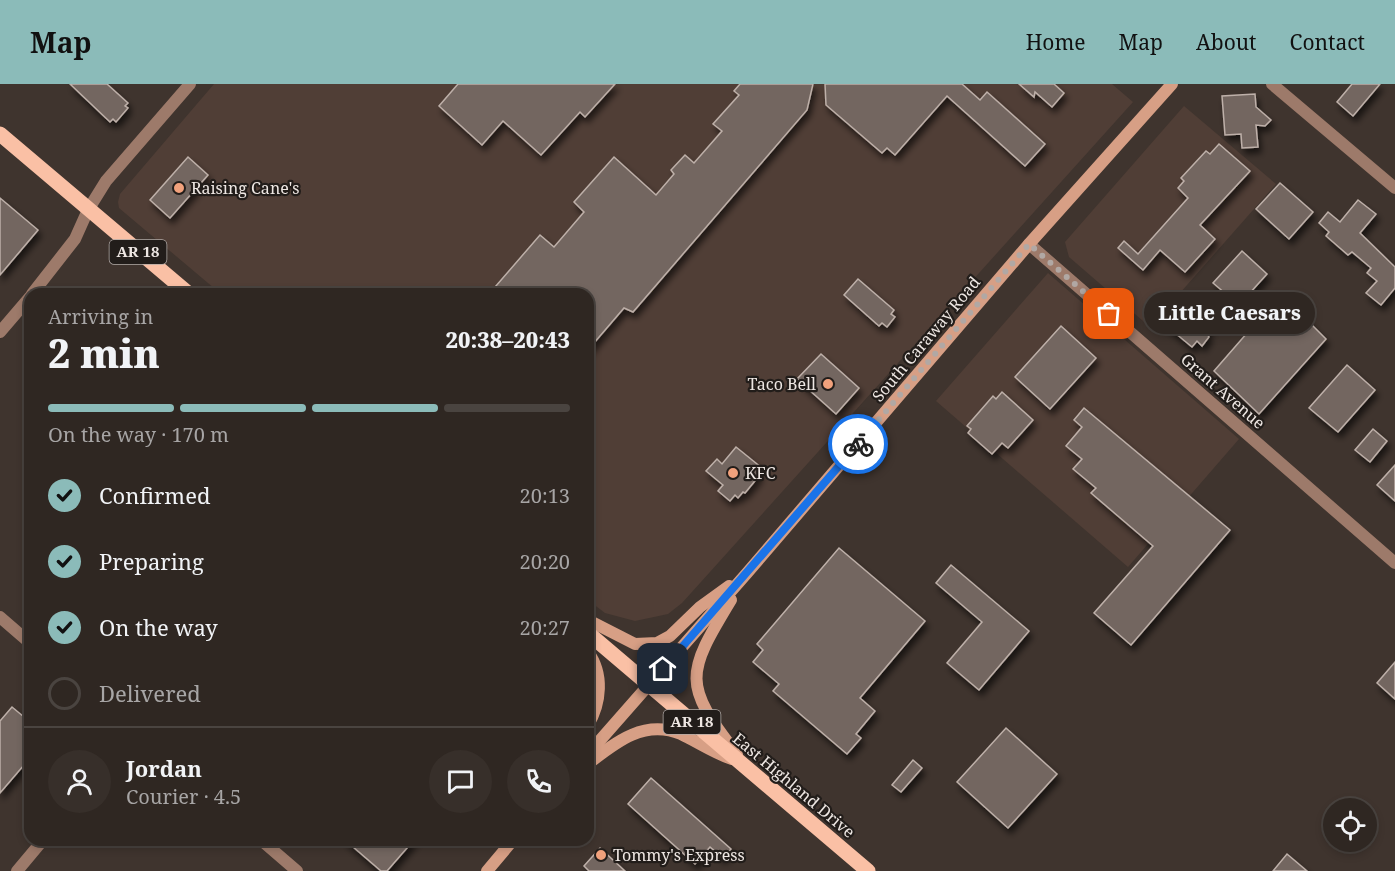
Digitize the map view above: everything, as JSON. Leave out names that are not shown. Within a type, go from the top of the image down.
[{"type":"main road","name":"South Caraway Road","points":[[594,747],[747,573],[1029,244],[1172,84]]},
{"type":"main road","name":"AR 18","points":[[0,134],[182,288]]},
{"type":"main road","points":[[594,623],[635,644],[657,643],[670,636],[700,607],[747,573]]},
{"type":"main road","points":[[747,573],[705,645],[696,675],[703,707],[747,770]]},
{"type":"main road","name":"East Highland Drive","points":[[594,638],[868,871]]},
{"type":"main road","points":[[594,663],[599,685],[597,706],[594,712]]},
{"type":"main road","points":[[594,760],[629,734],[649,729],[678,733],[735,760]]},
{"type":"main road","points":[[487,871],[508,846]]},
{"type":"street","points":[[36,288],[75,238],[88,210],[106,181],[190,84]]},
{"type":"street","points":[[1272,84],[1395,188]]},
{"type":"street","name":"Grant Avenue","points":[[1029,244],[1395,563]]},
{"type":"street","points":[[0,332],[24,303]]},
{"type":"street","points":[[0,617],[24,638]]},
{"type":"street","points":[[17,871],[38,846]]},
{"type":"street","points":[[268,846],[297,871]]},
{"type":"shaded area","points":[[214,84],[1112,84],[1133,102],[682,603],[668,614],[635,621],[605,613],[594,605],[594,288],[214,288],[119,208],[120,194]]},
{"type":"shaded area","points":[[1184,106],[1276,184],[1150,327],[1069,257],[1065,242]]},
{"type":"shaded area","points":[[1048,273],[1239,439],[1128,567],[936,401]]},
{"type":"building","points":[[70,84],[107,84],[128,103],[125,106],[128,108],[116,122],[113,119],[110,122]]},
{"type":"building","points":[[458,84],[615,84],[585,117],[580,112],[541,155],[503,121],[482,145],[439,106]]},
{"type":"building","points":[[740,84],[813,84],[807,110],[633,312],[624,308],[594,343],[594,288],[494,288],[540,235],[554,247],[584,212],[574,202],[614,157],[656,195],[674,174],[671,170],[685,155],[694,163],[722,131],[713,124],[739,95],[734,91]]},
{"type":"building","points":[[825,84],[962,84],[980,100],[987,92],[1045,144],[1025,166],[947,96],[895,155],[887,148],[882,153],[826,105]]},
{"type":"building","points":[[1019,84],[1054,84],[1064,93],[1052,107],[1035,92],[1034,97]]},
{"type":"building","points":[[1352,84],[1380,84],[1353,116],[1337,102]]},
{"type":"building","points":[[1255,94],[1256,107],[1271,120],[1265,126],[1256,125],[1258,147],[1242,148],[1241,134],[1225,135],[1222,96]]},
{"type":"building","points":[[1219,144],[1250,171],[1200,225],[1215,239],[1185,272],[1160,250],[1143,270],[1118,248],[1124,241],[1138,254],[1188,198],[1178,188],[1184,181],[1181,178],[1206,151],[1210,154]]},
{"type":"building","name":"Raising Cane's","points":[[188,157],[208,175],[170,218],[150,200]]},
{"type":"building","points":[[1280,183],[1313,212],[1289,239],[1256,209]]},
{"type":"building","points":[[0,198],[38,230],[0,275]]},
{"type":"building","points":[[1358,200],[1376,214],[1360,233],[1395,267],[1395,288],[1381,305],[1366,293],[1377,281],[1367,273],[1371,268],[1352,252],[1348,255],[1326,236],[1329,232],[1319,223],[1328,212],[1340,222]]},
{"type":"building","points":[[1242,251],[1267,274],[1239,305],[1213,283]]},
{"type":"building","points":[[858,279],[894,310],[891,314],[895,317],[887,327],[882,323],[879,326],[844,295]]},
{"type":"building","points":[[1281,294],[1326,339],[1259,414],[1214,371]]},
{"type":"building","points":[[1176,308],[1187,317],[1192,310],[1211,326],[1206,332],[1209,337],[1202,346],[1197,341],[1192,347],[1163,323]]},
{"type":"building","points":[[1061,326],[1096,358],[1050,409],[1015,377]]},
{"type":"building","name":"Taco Bell","points":[[821,354],[859,388],[836,414],[797,379]]},
{"type":"building","points":[[1347,365],[1375,390],[1338,432],[1309,408]]},
{"type":"building","points":[[1002,392],[1033,420],[1008,448],[1002,443],[992,454],[968,433],[971,429],[967,426],[993,396],[996,399]]},
{"type":"building","points":[[1084,408],[1230,530],[1131,645],[1094,613],[1153,546],[1091,493],[1096,488],[1073,469],[1082,459],[1066,446],[1082,427],[1074,420]]},
{"type":"building","points":[[1373,429],[1387,441],[1370,462],[1355,450]]},
{"type":"building","name":"KFC","points":[[736,447],[762,468],[757,474],[759,476],[745,493],[743,492],[738,498],[735,495],[730,501],[718,491],[723,485],[706,471],[717,459],[722,464]]},
{"type":"building","points":[[1395,465],[1395,501],[1377,485]]},
{"type":"building","points":[[839,548],[925,621],[860,698],[875,711],[856,734],[861,738],[847,754],[773,691],[779,684],[753,662],[763,650],[757,644]]},
{"type":"building","points":[[951,565],[1029,631],[979,690],[947,663],[982,622],[936,583]]},
{"type":"building","points":[[1395,662],[1395,699],[1377,683]]},
{"type":"building","points":[[12,707],[24,717],[24,765],[0,793],[0,721]]},
{"type":"building","points":[[1006,728],[1057,774],[1008,828],[957,782]]},
{"type":"building","points":[[913,760],[922,768],[901,792],[892,785]]},
{"type":"building","points":[[651,778],[731,849],[723,858],[710,847],[695,864],[628,804]]},
{"type":"building","points":[[352,846],[409,846],[387,871],[381,871]]},
{"type":"building","name":"Tommy's Express","points":[[600,848],[625,871],[589,871],[584,866]]},
{"type":"building","points":[[1287,854],[1307,871],[1273,871]]},
{"type":"way so far","points":[[858,444],[1029,244],[1109,314]]},
{"type":"place","name":"Raising Cane's","points":[[179,188]]},
{"type":"place","name":"Little Caesars","points":[[1109,314]]},
{"type":"place","name":"Taco Bell","points":[[828,384]]},
{"type":"place","name":"KFC","points":[[733,473]]},
{"type":"place","name":"Tommy's Express","points":[[601,855]]},
{"type":"route","points":[[663,669],[858,444]]}]
